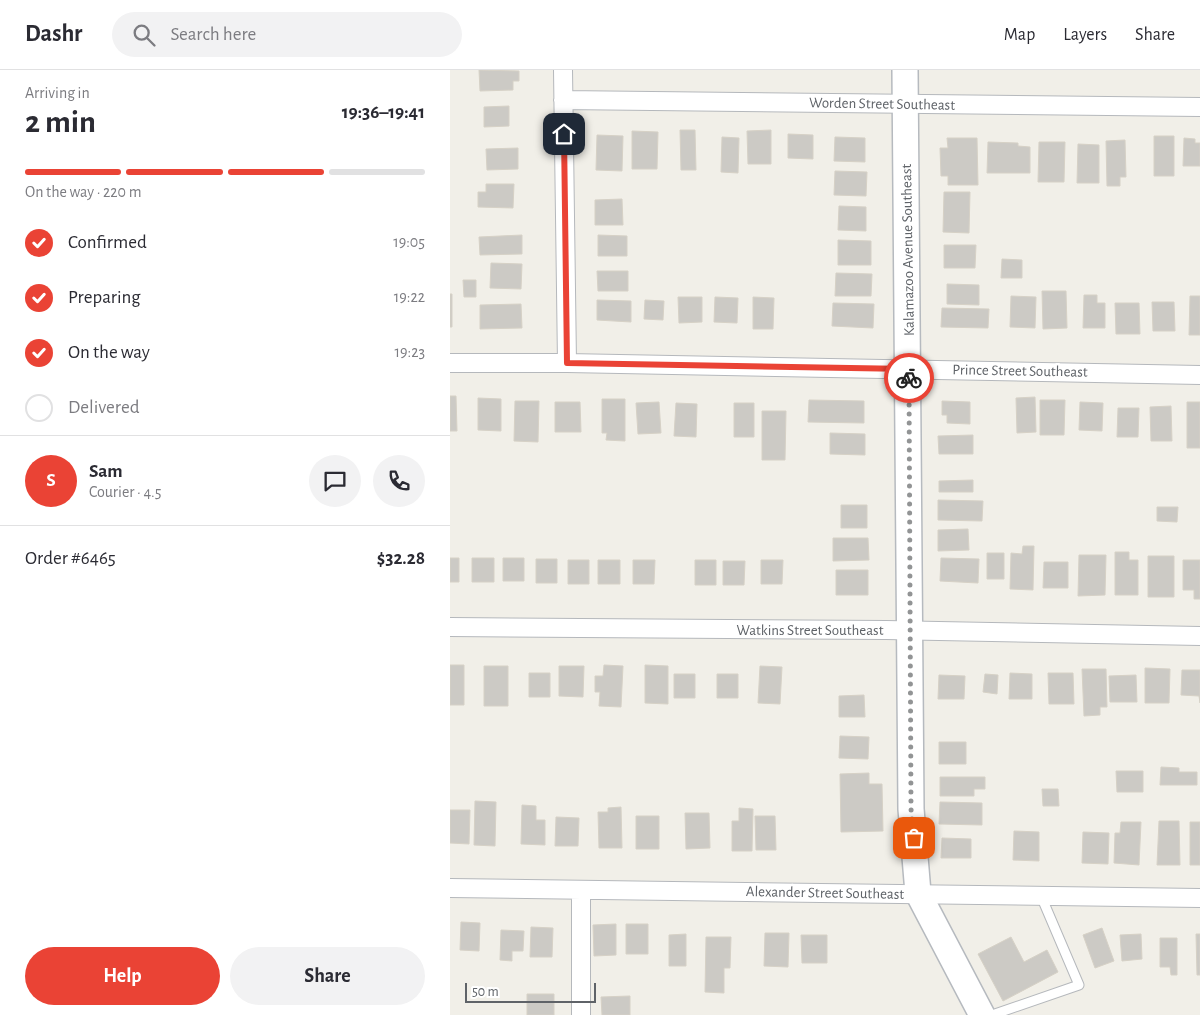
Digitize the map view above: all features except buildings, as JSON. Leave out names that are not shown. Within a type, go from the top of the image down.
[{"type":"street","points":[[563,70],[567,363]]},
{"type":"street","name":"Kalamazoo Avenue Southeast","points":[[905,70],[909,369],[911,809],[918,894],[982,1015]]},
{"type":"street","name":"Worden Street Southeast","points":[[563,100],[1200,107]]},
{"type":"street","name":"Prince Street Southeast","points":[[450,363],[567,363],[1200,375]]},
{"type":"street","name":"Watkins Street Southeast","points":[[450,627],[910,630],[1200,636]]},
{"type":"street","name":"Alexander Street Southeast","points":[[450,888],[1200,898]]},
{"type":"street","points":[[581,890],[581,1015]]},
{"type":"lane","points":[[992,1015],[1079,985],[1041,895]]},
{"type":"way so far","points":[[909,378],[911,809],[914,838]]},
{"type":"route","points":[[564,134],[567,363],[909,369],[909,378]]}]
